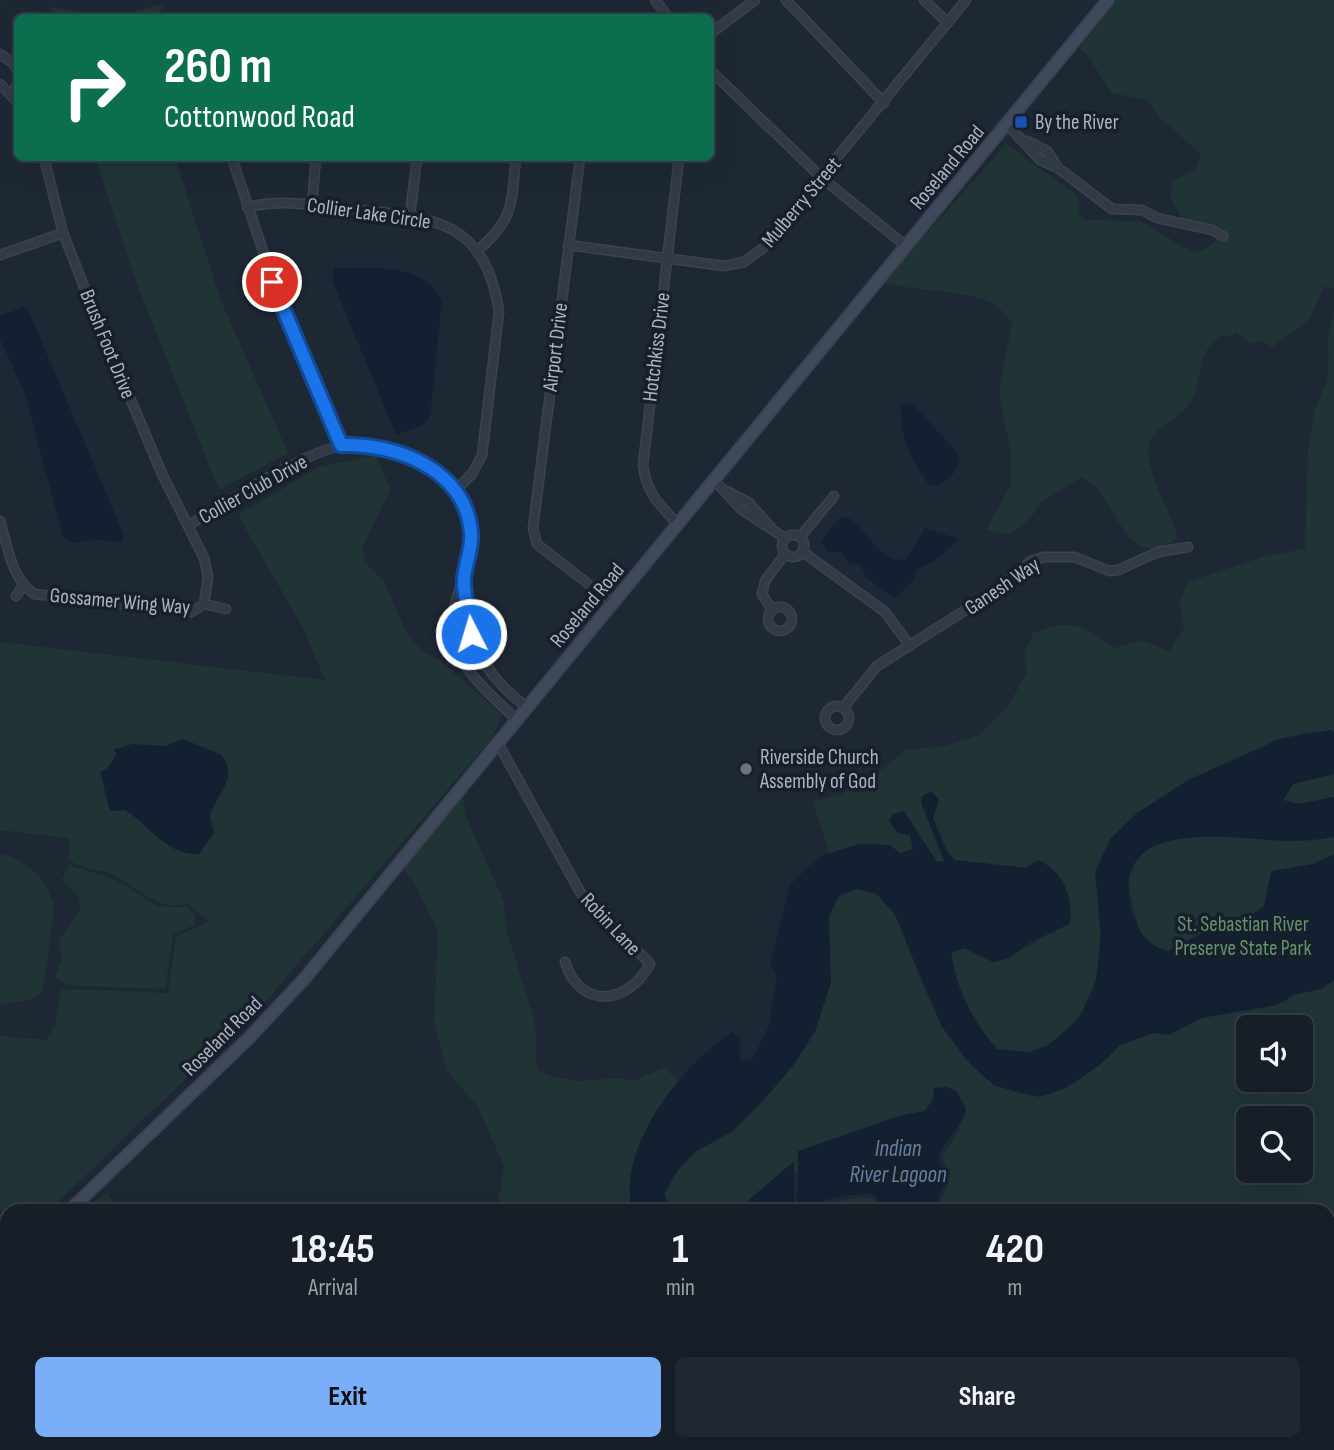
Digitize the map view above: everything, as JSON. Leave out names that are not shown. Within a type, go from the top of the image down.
[{"type":"main road","name":"Roseland Road","points":[[76,1204],[248,1039],[305,978],[1108,0]]},
{"type":"street","points":[[655,0],[666,14]]},
{"type":"street","points":[[714,31],[755,0]]},
{"type":"street","points":[[786,0],[884,103]]},
{"type":"street","points":[[924,0],[947,23]]},
{"type":"street","name":"Mulberry Street","points":[[568,245],[724,266],[744,262],[762,249],[966,0]]},
{"type":"street","points":[[0,54],[14,65]]},
{"type":"street","points":[[714,79],[822,178],[906,246]]},
{"type":"street","points":[[0,84],[14,98]]},
{"type":"street","points":[[11,94],[14,90]]},
{"type":"street","points":[[1007,124],[1023,140],[1047,151],[1058,168],[1112,209],[1142,210],[1157,218],[1212,230],[1223,236]]},
{"type":"street","name":"Brush Foot Drive","points":[[45,161],[64,233],[162,474],[189,525]]},
{"type":"street","points":[[233,161],[286,320],[333,420],[341,445]]},
{"type":"street","points":[[312,204],[317,161]]},
{"type":"street","points":[[410,215],[417,161]]},
{"type":"street","points":[[477,251],[500,231],[509,217],[516,161]]},
{"type":"street","name":"Airport Drive","points":[[580,161],[534,538],[537,544],[614,604]]},
{"type":"street","name":"Hotchkiss Drive","points":[[678,524],[654,501],[645,484],[643,465],[679,161]]},
{"type":"street","name":"Collier Lake Circle","points":[[247,207],[276,200],[410,215],[445,224],[477,251],[496,288],[499,312],[482,455],[472,474],[454,492]]},
{"type":"street","points":[[0,255],[64,233]]},
{"type":"street","name":"Collier Club Drive","points":[[189,525],[313,455],[341,445],[384,447],[412,456],[438,473],[465,507],[472,536],[464,585],[471,634],[497,680],[527,707]]},
{"type":"street","points":[[714,480],[785,538]]},
{"type":"street","points":[[800,537],[834,496]]},
{"type":"street","name":"Gossamer Wing Way","points":[[0,521],[15,572],[23,586],[34,594],[191,612],[204,604],[208,577],[204,558],[189,525]]},
{"type":"street","points":[[792,534],[800,537],[805,545],[803,552],[794,557],[785,554],[782,548],[785,538],[792,534]]},
{"type":"street","name":"Ganesh Way","points":[[843,708],[877,666],[994,592],[1031,561],[1044,557],[1075,557],[1109,571],[1118,570],[1158,552],[1188,547]]},
{"type":"street","points":[[803,552],[885,612],[910,646]]},
{"type":"street","points":[[772,610],[762,594],[765,581],[785,554]]},
{"type":"street","name":"Collier Club Drive","points":[[464,585],[455,596],[455,645],[466,666],[517,720]]},
{"type":"street","points":[[16,596],[23,586]]},
{"type":"street","points":[[204,604],[226,609]]},
{"type":"street","points":[[486,689],[497,680]]},
{"type":"street","name":"Robin Lane","points":[[498,743],[580,892],[650,964],[644,975],[629,989],[606,998],[590,995],[568,972],[565,962]]},
{"type":"green space","points":[[1117,0],[1334,0],[1334,289],[1324,286],[1309,320],[1272,347],[1259,340],[1252,344],[1236,332],[1232,336],[1221,335],[1206,351],[1191,402],[1159,429],[1151,439],[1148,449],[1152,474],[1178,537],[1163,546],[1150,548],[1139,545],[1130,537],[1097,489],[1082,477],[1042,501],[1029,520],[1009,534],[986,530],[1011,484],[1011,452],[999,393],[1012,322],[995,304],[979,298],[883,282],[1006,144],[1078,196],[1079,213],[1084,220],[1141,221],[1193,253],[1206,249],[1218,238],[1224,241],[1228,234],[1221,228],[1183,220],[1171,199],[1172,181],[1196,169],[1201,154],[1159,117],[1147,100],[1112,93],[1085,52],[1079,48]]},
{"type":"green space","points":[[167,3],[157,14],[125,14]]},
{"type":"green space","points":[[51,7],[95,14],[52,14]]},
{"type":"green space","points":[[96,161],[176,161],[221,301],[288,453],[219,490],[137,284]]},
{"type":"green space","points":[[1334,309],[1334,732],[1309,732],[1279,739],[1239,758],[1097,896],[1100,934],[1097,970],[1086,1004],[1076,1019],[1056,1039],[1039,1049],[1022,1053],[997,1049],[980,1028],[967,1004],[957,979],[951,952],[964,948],[993,962],[1056,931],[1038,860],[1026,868],[955,860],[947,852],[933,818],[938,805],[921,797],[945,861],[937,862],[904,811],[890,824],[898,833],[910,835],[913,849],[900,853],[884,845],[866,844],[830,853],[813,802],[841,794],[872,777],[906,750],[945,746],[979,735],[1010,703],[1026,674],[1025,653],[1033,633],[1058,626],[1076,626],[1115,648],[1142,640],[1169,651],[1184,628],[1180,602],[1188,582],[1266,556],[1305,549],[1308,452],[1314,411],[1327,381],[1327,346]]},
{"type":"green space","points":[[376,455],[390,490],[363,546],[364,562],[384,581],[405,630],[422,651],[441,661],[502,715],[491,739],[265,1002],[56,1204],[0,1204],[0,1036],[46,1040],[56,1023],[61,989],[168,993],[176,936],[210,922],[187,903],[168,905],[159,902],[112,874],[74,863],[68,859],[70,838],[0,830],[0,642],[325,680],[303,628],[238,515],[319,467]]},
{"type":"green space","points":[[1334,774],[1334,797],[1297,804],[1283,800],[1293,784]]},
{"type":"green space","points":[[462,793],[466,817],[504,902],[506,929],[535,1023],[537,1070],[553,1077],[579,1081],[619,1078],[634,1081],[665,1067],[678,1082],[640,1142],[631,1175],[631,1204],[498,1204],[504,1166],[478,1107],[447,1071],[434,1022],[438,930],[411,877],[401,867]]},
{"type":"green space","name":"St. Sebastian River Preserve State Park","points":[[1215,835],[1272,840],[1334,837],[1334,1204],[941,1204],[941,1198],[949,1185],[943,1157],[960,1128],[789,1173],[751,1204],[668,1204],[664,1195],[678,1170],[695,1152],[733,1131],[825,912],[842,896],[855,889],[870,890],[890,907],[899,922],[919,976],[940,1021],[967,1060],[984,1076],[1004,1088],[1027,1095],[1042,1095],[1056,1092],[1075,1082],[1101,1064],[1118,1047],[1127,1011],[1139,933],[1129,887],[1130,877],[1133,867],[1147,850],[1175,838]]},
{"type":"green space","points":[[0,854],[19,861],[35,872],[47,888],[54,908],[43,991],[30,1000],[0,1004]]},
{"type":"green space","points":[[69,865],[116,880],[157,906],[186,907],[196,915],[194,925],[173,935],[165,989],[68,985],[55,977],[61,962],[60,939],[81,909],[78,895],[62,880]]},
{"type":"green space","points":[[107,1193],[113,1204],[90,1204]]},
{"type":"green space","points":[[862,1197],[872,1198],[877,1204],[826,1204]]},
{"type":"water","points":[[334,268],[380,268],[410,273],[434,288],[442,301],[430,417],[421,426],[396,435],[332,280]]},
{"type":"water","points":[[23,307],[29,312],[124,535],[122,542],[95,540],[70,543],[63,537],[25,394],[0,339],[0,316]]},
{"type":"water","points":[[901,403],[915,406],[960,456],[954,473],[942,483],[930,486],[917,467],[904,437]]},
{"type":"water","points":[[845,516],[859,526],[880,551],[894,560],[906,559],[925,528],[959,539],[936,560],[916,570],[914,580],[895,599],[866,578],[861,565],[849,563],[841,552],[828,553],[821,542],[835,523]]},
{"type":"water","points":[[1331,730],[1334,732],[1334,774],[1293,784],[1283,800],[1298,804],[1334,797],[1334,837],[1277,841],[1195,837],[1170,841],[1149,849],[1134,863],[1128,885],[1133,915],[1146,938],[1155,946],[1168,951],[1226,920],[1250,916],[1264,906],[1271,871],[1313,864],[1334,854],[1334,980],[1322,989],[1294,995],[1277,1005],[1202,1018],[1169,1035],[1154,1033],[1120,1045],[1099,1065],[1066,1088],[1040,1097],[995,1086],[971,1065],[942,1027],[895,915],[877,894],[857,889],[839,895],[829,917],[831,982],[815,1032],[792,1067],[733,1131],[695,1152],[678,1170],[664,1194],[669,1204],[631,1204],[630,1186],[634,1160],[657,1110],[674,1087],[712,1047],[732,1032],[739,1038],[741,1062],[752,1059],[769,1026],[777,976],[770,965],[790,885],[823,855],[860,844],[890,845],[900,853],[913,849],[910,835],[898,833],[889,821],[893,814],[904,811],[937,862],[944,861],[922,805],[921,797],[931,791],[939,799],[933,818],[947,852],[955,860],[1026,868],[1038,860],[1054,871],[1068,895],[1070,924],[1028,943],[1010,958],[993,962],[964,948],[951,953],[961,992],[988,1039],[997,1049],[1030,1052],[1050,1044],[1079,1019],[1096,981],[1101,934],[1095,872],[1110,839],[1137,813],[1188,780],[1279,739]]},
{"type":"water","points":[[183,739],[220,754],[228,770],[228,778],[210,816],[214,833],[199,854],[177,850],[168,845],[125,810],[110,811],[100,772],[107,769],[117,754],[113,750],[132,744],[165,746]]},
{"type":"water","name":"Indian River Lagoon","points":[[946,1087],[957,1091],[966,1109],[960,1124],[943,1146],[939,1157],[945,1184],[938,1204],[882,1204],[874,1194],[869,1194],[829,1199],[816,1204],[797,1204],[798,1151],[902,1115],[924,1111],[933,1100],[934,1088]]},
{"type":"water","points":[[794,1161],[794,1204],[744,1204]]},
{"type":"place","name":"By the River","points":[[1021,122]]},
{"type":"place","name":"Riverside Church Assembly of God","points":[[746,769]]},
{"type":"route","points":[[272,282],[286,320],[333,420],[341,445],[384,447],[412,456],[438,473],[465,507],[472,536],[464,585],[468,596],[471,634]]}]
